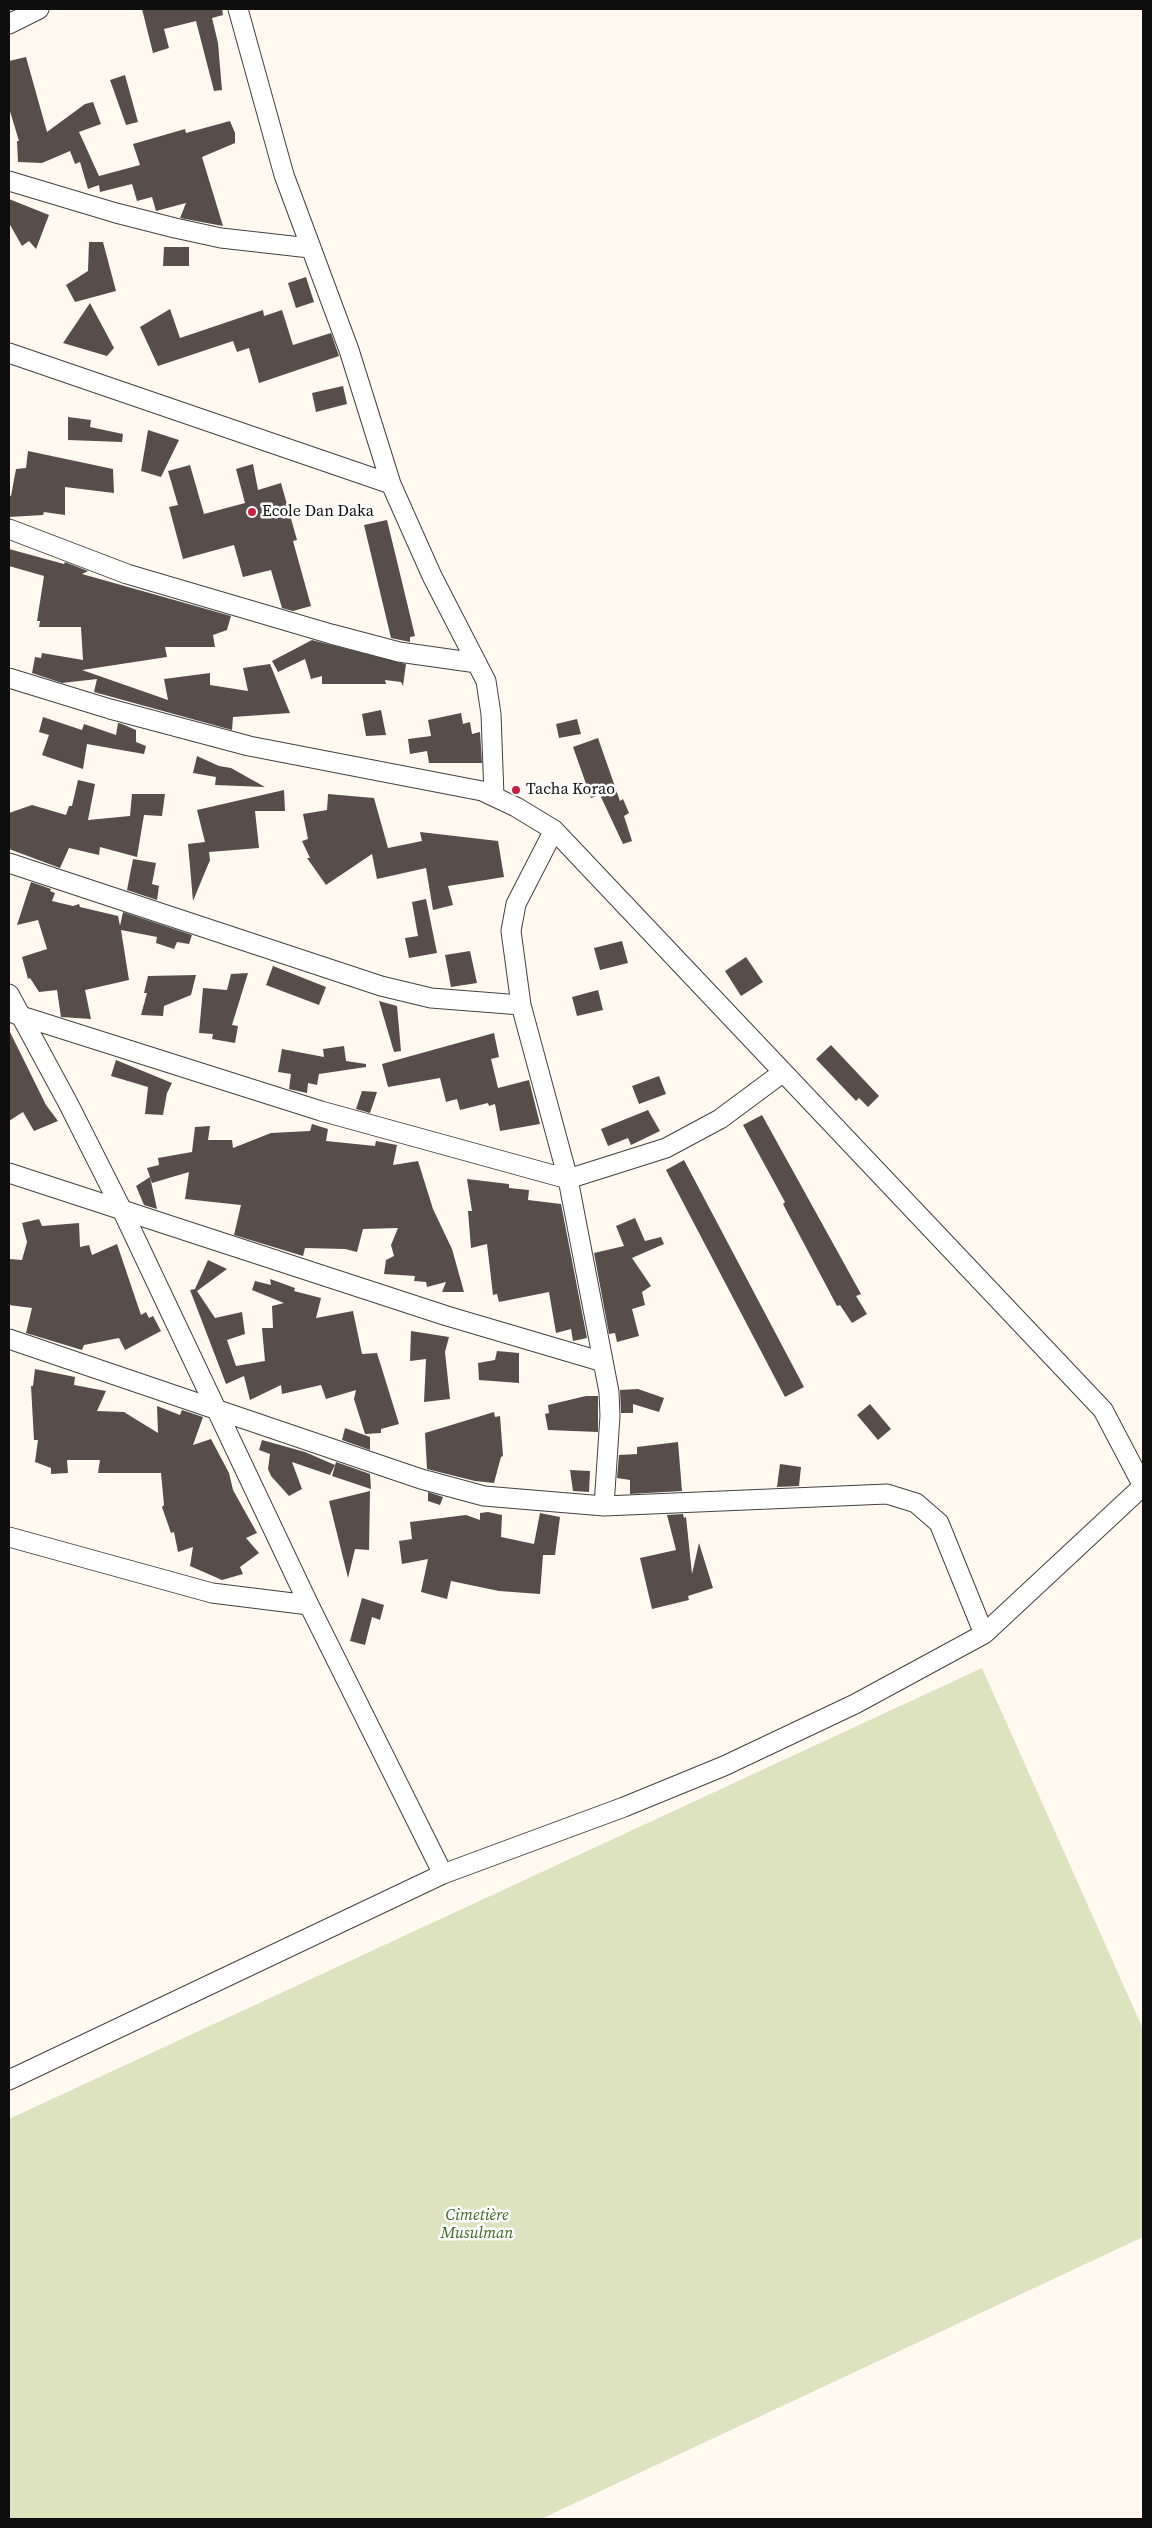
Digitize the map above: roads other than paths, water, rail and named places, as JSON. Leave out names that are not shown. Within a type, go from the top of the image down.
[{"type":"street","points":[[238,9],[272,137],[310,248],[349,350],[391,484],[432,576],[486,681],[489,699],[494,796]]},
{"type":"street","points":[[9,181],[116,214],[175,228],[221,238],[310,248]]},
{"type":"street","points":[[9,353],[391,484]]},
{"type":"street","points":[[9,530],[127,574],[338,636],[399,652],[477,663]]},
{"type":"street","points":[[9,678],[110,709],[249,746],[388,774],[464,786],[494,796],[554,830],[1103,1410],[1143,1486],[984,1634],[855,1704],[724,1766],[624,1807],[442,1874],[9,2080]]},
{"type":"street","points":[[554,830],[516,904],[511,930],[521,1005],[568,1179],[608,1392],[610,1416],[604,1506]]},
{"type":"street","points":[[9,863],[381,986],[431,998],[521,1005]]},
{"type":"street","points":[[9,994],[14,1014],[68,1103],[122,1210],[309,1605],[442,1874]]},
{"type":"street","points":[[14,1014],[321,1111],[568,1179],[666,1148],[720,1119],[782,1073]]},
{"type":"street","points":[[9,1173],[447,1316],[602,1362]]},
{"type":"street","points":[[9,1339],[421,1479],[484,1496],[604,1506],[887,1494],[916,1503],[939,1523],[984,1634]]},
{"type":"street","points":[[9,1537],[212,1592],[309,1605]]},
{"type":"place","name":"Ecole Dan Daka","points":[[252,512]]},
{"type":"place","name":"Tacha Korao","points":[[516,790]]},
{"type":"park label","name":"Cimetière Musulman","points":[[477,2225]]}]
